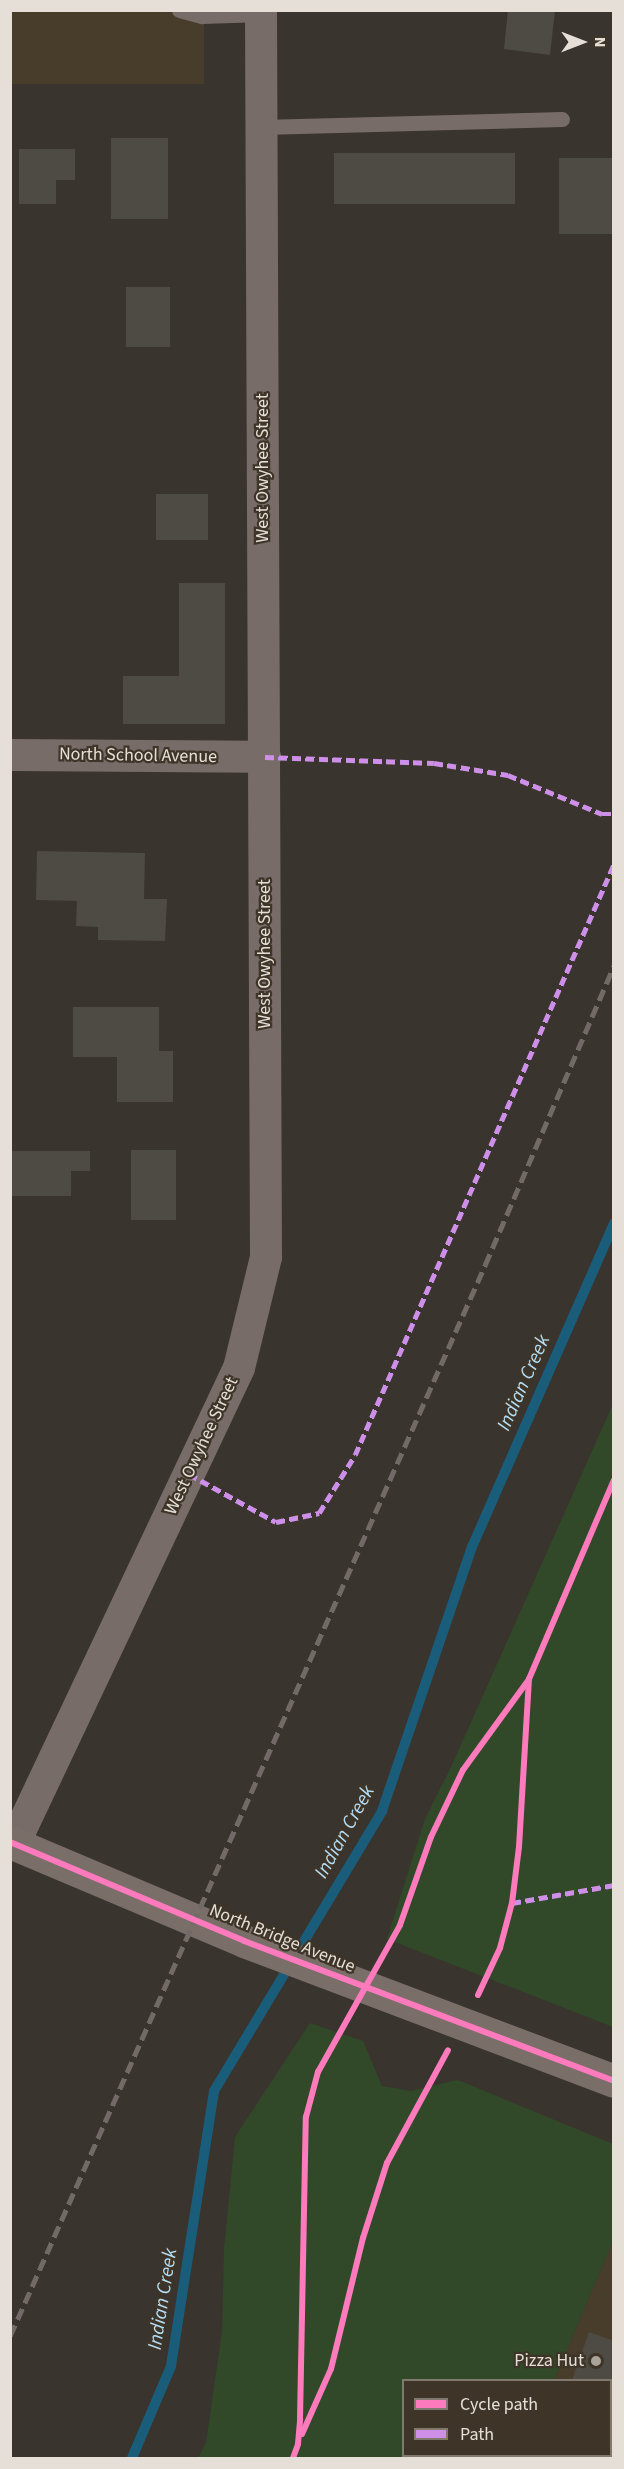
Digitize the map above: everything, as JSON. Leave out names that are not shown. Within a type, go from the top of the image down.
[{"type":"main road","name":"North Bridge Avenue","points":[[12,1843],[244,1941],[614,2081]]},
{"type":"street","name":"West Owyhee Street","points":[[12,1843],[239,1368],[266,1257],[261,12]]},
{"type":"street","name":"North School Avenue","points":[[10,755],[265,757]]},
{"type":"lane","points":[[180,10],[202,16],[261,12]]},
{"type":"lane","points":[[261,128],[562,119]]},
{"type":"shaded area","points":[[10,11],[204,11],[204,84],[10,84]]},
{"type":"shaded area","points":[[613,2241],[613,2458],[521,2458],[612,2457],[612,2379],[554,2379]]},
{"type":"green space","points":[[613,1404],[613,2027],[387,1939],[425,1819],[451,1767]]},
{"type":"green space","points":[[310,2023],[363,2041],[382,2086],[411,2091],[458,2080],[613,2144],[613,2241],[554,2379],[402,2379],[402,2457],[521,2458],[198,2458],[206,2443],[222,2331],[224,2249],[235,2137]]},
{"type":"building","points":[[508,10],[555,10],[550,55],[504,49]]},
{"type":"building","points":[[111,138],[168,138],[168,219],[111,219]]},
{"type":"building","points":[[19,149],[75,149],[75,180],[56,180],[56,204],[19,204]]},
{"type":"building","points":[[334,153],[515,153],[515,204],[334,204]]},
{"type":"building","points":[[559,158],[614,158],[614,234],[559,234]]},
{"type":"building","points":[[126,287],[170,287],[170,347],[126,347]]},
{"type":"building","points":[[156,494],[208,494],[208,540],[156,540]]},
{"type":"building","points":[[179,583],[225,583],[225,724],[123,724],[123,676],[179,676]]},
{"type":"building","points":[[37,851],[145,853],[144,899],[167,899],[165,941],[98,940],[98,927],[76,926],[77,901],[36,900]]},
{"type":"building","points":[[73,1007],[159,1007],[159,1051],[173,1051],[173,1102],[117,1102],[117,1057],[73,1057]]},
{"type":"building","points":[[131,1150],[176,1150],[176,1220],[131,1220]]},
{"type":"building","points":[[10,1151],[90,1151],[90,1171],[71,1171],[71,1196],[10,1196]]},
{"type":"building","name":"Pizza Hut","points":[[589,2332],[614,2341],[614,2417],[612,2422],[612,2379],[572,2379]]},
{"type":"waterway","name":"Indian Creek","points":[[132,2458],[171,2366],[214,2091],[382,1811],[472,1547],[614,1223]]},
{"type":"railway","points":[[10,2336],[485,1265],[614,965]]},
{"type":"marked path","points":[[265,757],[434,763],[508,775],[602,814],[614,814]]},
{"type":"marked path","points":[[189,1474],[276,1522],[319,1513],[355,1455],[614,864]]},
{"type":"marked path","points":[[512,1903],[614,1885]]},
{"type":"cycle path","points":[[293,2458],[298,2444],[300,2419],[306,2117],[318,2072],[400,1925],[431,1837],[463,1770],[529,1679],[614,1480]]},
{"type":"cycle path","points":[[478,1995],[500,1948],[512,1903],[519,1847],[529,1679]]},
{"type":"cycle path","points":[[10,1842],[244,1941],[614,2081]]},
{"type":"cycle path","points":[[302,2434],[331,2369],[363,2238],[387,2163],[448,2050]]},
{"type":"place","name":"Pizza Hut","points":[[596,2361]]}]
